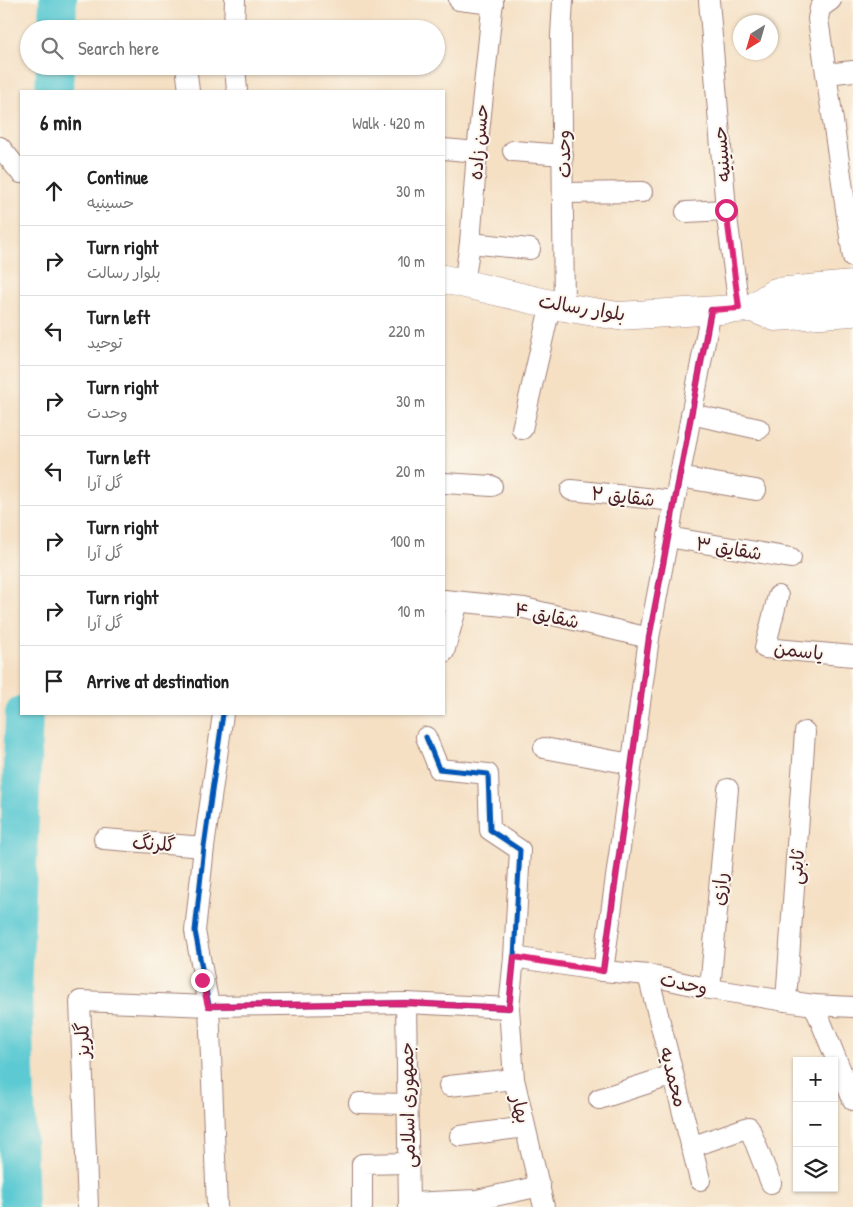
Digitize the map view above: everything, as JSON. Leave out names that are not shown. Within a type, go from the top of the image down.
[{"type":"street","points":[[234,0],[234,20]]},
{"type":"street","points":[[460,0],[493,2]]},
{"type":"street","name":"وحدت","points":[[522,429],[558,305],[563,193],[561,36],[563,0]]},
{"type":"street","name":"حسینیه","points":[[709,0],[726,210],[746,308]]},
{"type":"street","points":[[831,0],[820,8],[818,19],[847,177],[853,257]]},
{"type":"street","name":"حسن زاده","points":[[454,281],[470,243],[477,152],[493,2]]},
{"type":"street","points":[[827,74],[853,71]]},
{"type":"street","points":[[187,75],[189,90]]},
{"type":"street","points":[[236,75],[237,90]]},
{"type":"street","points":[[0,147],[20,172]]},
{"type":"street","points":[[445,149],[477,152]]},
{"type":"street","points":[[513,151],[563,155]]},
{"type":"street","points":[[563,193],[642,192]]},
{"type":"street","points":[[686,212],[726,210]]},
{"type":"street","points":[[470,243],[530,249]]},
{"type":"street","name":"بلوار رسالت","points":[[454,281],[558,305],[618,316],[746,308],[775,317],[853,312]]},
{"type":"street","name":"بلوار رسالت","points":[[746,308],[776,292],[853,286]]},
{"type":"street","points":[[603,971],[649,638],[711,310]]},
{"type":"street","points":[[691,414],[759,429]]},
{"type":"street","points":[[679,477],[756,490]]},
{"type":"street","points":[[445,483],[492,486]]},
{"type":"street","name":"شقایق ۲","points":[[571,490],[674,501]]},
{"type":"street","name":"شقایق ۳","points":[[668,537],[791,558]]},
{"type":"street","name":"یاسمن","points":[[778,596],[765,648],[853,656]]},
{"type":"street","points":[[445,645],[451,601]]},
{"type":"street","name":"شقایق ۴","points":[[451,601],[524,608],[649,638]]},
{"type":"street","points":[[217,1207],[208,1006],[195,931],[219,715]]},
{"type":"street","name":"ثابتی","points":[[786,1001],[805,732]]},
{"type":"street","name":"بهار","points":[[426,737],[439,769],[488,774],[490,830],[520,850],[509,1008],[514,1079],[544,1207]]},
{"type":"street","points":[[544,748],[631,764]]},
{"type":"street","name":"رازی","points":[[710,989],[728,788]]},
{"type":"street","name":"گلرنگ","points":[[104,840],[204,847]]},
{"type":"street","name":"وحدت","points":[[514,957],[603,971],[648,975],[710,989],[786,1001],[853,1007]]},
{"type":"street","name":"محمدیه","points":[[648,975],[700,1180]]},
{"type":"street","name":"گلریز","points":[[88,1207],[80,1001],[208,1006]]},
{"type":"street","points":[[208,1006],[406,1003],[509,1008]]},
{"type":"street","name":"جمهوری اسلامی","points":[[406,1003],[409,1205]]},
{"type":"street","points":[[814,1005],[853,1100]]},
{"type":"street","points":[[599,1099],[673,1075]]},
{"type":"street","points":[[449,1086],[514,1079]]},
{"type":"street","points":[[359,1103],[407,1104]]},
{"type":"street","points":[[691,1147],[750,1127],[771,1183]]},
{"type":"street","points":[[460,1136],[525,1128]]},
{"type":"street","points":[[362,1207],[362,1164],[408,1163]]},
{"type":"street","points":[[409,1205],[477,1200],[540,1186]]},
{"type":"waterway","points":[[57,20],[58,0]]},
{"type":"waterway","points":[[54,90],[55,75]]},
{"type":"waterway","points":[[19,1207],[13,994],[24,715]]},
{"type":"cycle path","points":[[603,971],[649,638],[711,310]]},
{"type":"cycle path","points":[[223,715],[204,847],[195,931],[209,1006],[406,1003],[509,1008],[520,850],[490,830],[488,774],[439,769],[426,737]]},
{"type":"route","points":[[202,980],[208,1006],[406,1003],[509,1008],[514,957],[603,971],[649,638],[711,310],[739,308],[726,210]]}]
